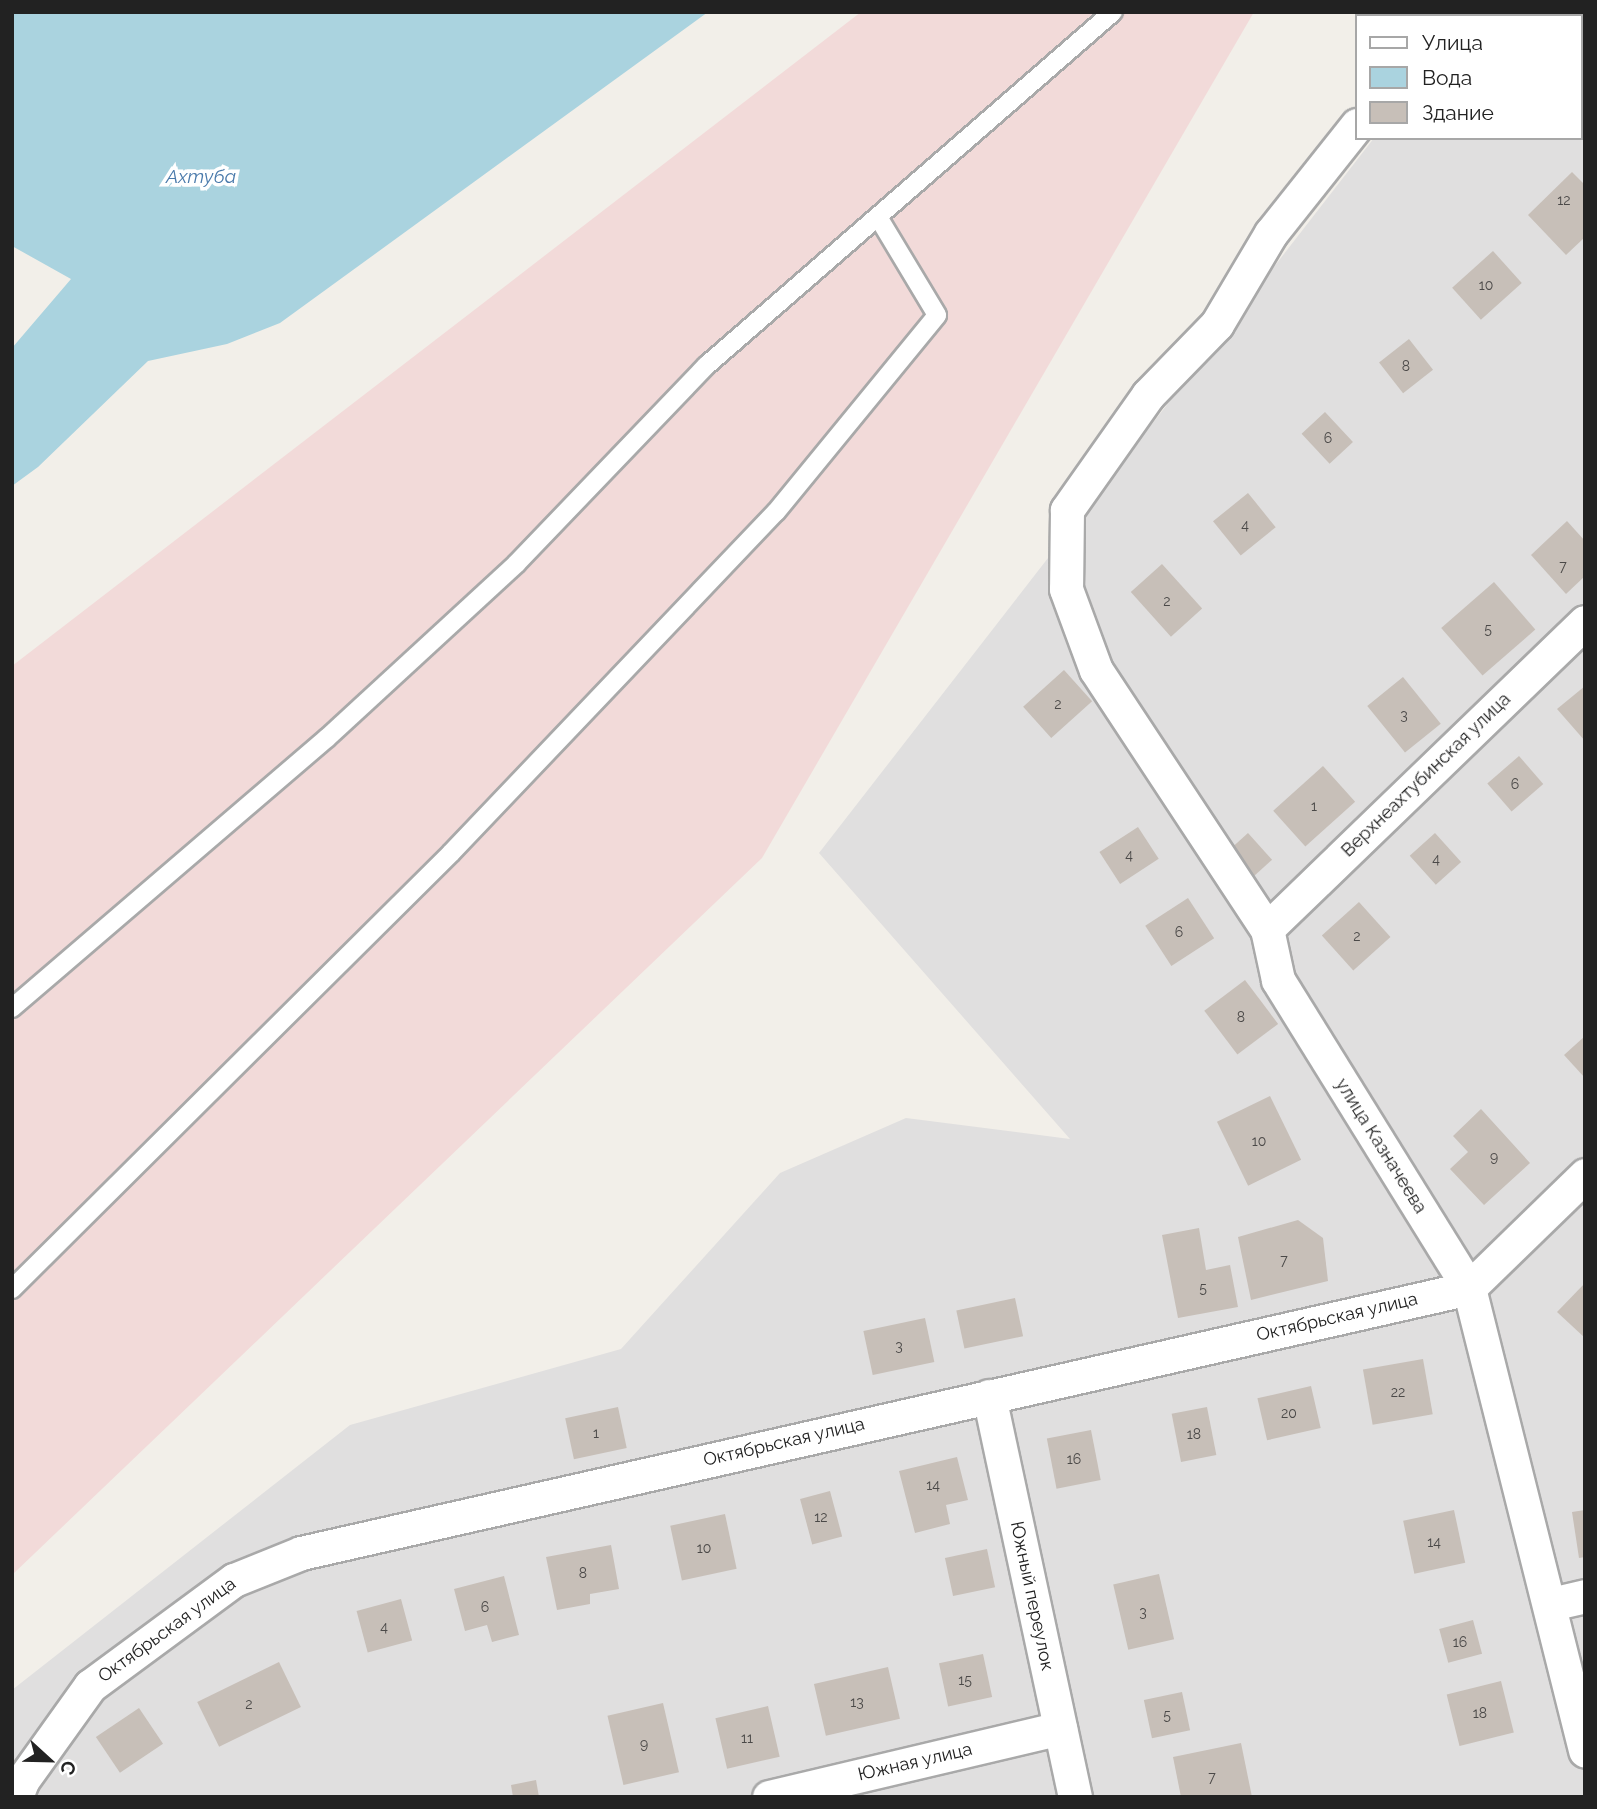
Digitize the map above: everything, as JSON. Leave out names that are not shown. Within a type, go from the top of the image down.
[{"type":"street","name":"улица Казначеева","points":[[1356,126],[1271,233],[1217,324],[1148,395],[1067,510],[1066,589],[1096,670],[1267,929],[1278,980],[1469,1288],[1551,1604],[1585,1751]]},
{"type":"street","name":"Верхнеахтубинская улица","points":[[1267,929],[1585,622]]},
{"type":"street","points":[[1469,1288],[1585,1175]]},
{"type":"street","name":"Октябрьская улица","points":[[19,1789],[90,1685],[234,1580],[290,1558],[1469,1288]]},
{"type":"street","name":"Южный переулок","points":[[989,1396],[1075,1797]]},
{"type":"street","points":[[1551,1604],[1585,1596]]},
{"type":"street","name":"Южная улица","points":[[769,1797],[1060,1728]]},
{"type":"lane","points":[[12,1008],[346,720],[516,564],[707,365],[1113,12]]},
{"type":"lane","points":[[12,1289],[451,853],[766,522],[937,315],[878,217]]},
{"type":"shaded area","points":[[861,12],[1254,12],[762,858],[12,1575],[12,666]]},
{"type":"shaded area","points":[[1585,12],[1585,1797],[12,1797],[12,1690],[350,1425],[621,1349],[780,1173],[906,1118],[1070,1139],[819,853],[1372,140],[1583,140],[1582,14]]},
{"type":"water","name":"Ахтуба","points":[[12,12],[708,12],[280,323],[227,344],[148,361],[38,467],[12,486],[12,348],[71,279],[12,246]]},
{"type":"building","points":[[1572,172],[1585,185],[1585,237],[1566,255],[1528,215]]},
{"type":"building","points":[[1493,251],[1522,283],[1481,320],[1452,288]]},
{"type":"building","points":[[1409,339],[1433,370],[1403,393],[1379,362]]},
{"type":"building","points":[[1325,412],[1353,442],[1330,464],[1302,434]]},
{"type":"building","points":[[1248,493],[1276,527],[1241,556],[1213,521]]},
{"type":"building","points":[[1567,521],[1585,541],[1585,576],[1566,594],[1531,555]]},
{"type":"building","points":[[1162,564],[1202,609],[1171,637],[1131,592]]},
{"type":"building","points":[[1494,582],[1535,630],[1483,675],[1441,628]]},
{"type":"building","points":[[1064,670],[1092,701],[1051,738],[1023,707]]},
{"type":"building","points":[[1403,677],[1441,724],[1405,753],[1367,706]]},
{"type":"building","points":[[1585,686],[1585,741],[1557,709]]},
{"type":"building","points":[[1519,756],[1543,784],[1512,811],[1487,784]]},
{"type":"building","points":[[1323,766],[1355,802],[1305,847],[1273,811]]},
{"type":"building","points":[[1138,827],[1159,859],[1120,884],[1099,852]]},
{"type":"building","points":[[1248,833],[1272,860],[1248,881],[1224,854]]},
{"type":"building","points":[[1435,833],[1461,862],[1436,885],[1410,856]]},
{"type":"building","points":[[1188,898],[1214,938],[1171,966],[1145,926]]},
{"type":"building","points":[[1359,902],[1390,937],[1353,970],[1322,935]]},
{"type":"building","points":[[1245,980],[1278,1024],[1237,1055],[1204,1011]]},
{"type":"building","points":[[1585,1036],[1585,1078],[1564,1055]]},
{"type":"building","points":[[1270,1096],[1301,1160],[1248,1186],[1217,1122]]},
{"type":"building","points":[[1481,1109],[1530,1163],[1484,1205],[1450,1169],[1468,1152],[1453,1136]]},
{"type":"building","points":[[1298,1220],[1323,1238],[1328,1281],[1251,1300],[1238,1237]]},
{"type":"building","points":[[1199,1228],[1206,1270],[1230,1265],[1238,1307],[1178,1318],[1162,1235]]},
{"type":"building","points":[[1585,1283],[1585,1338],[1557,1312]]},
{"type":"building","points":[[1015,1298],[1023,1336],[964,1349],[956,1310]]},
{"type":"building","points":[[925,1318],[934,1362],[873,1375],[863,1331]]},
{"type":"building","points":[[1423,1359],[1433,1414],[1373,1425],[1363,1370]]},
{"type":"building","points":[[1311,1386],[1321,1428],[1267,1440],[1257,1398]]},
{"type":"building","points":[[618,1407],[627,1448],[574,1459],[565,1418]]},
{"type":"building","points":[[1207,1407],[1216,1455],[1181,1462],[1172,1414]]},
{"type":"building","points":[[1091,1430],[1101,1480],[1057,1489],[1047,1439]]},
{"type":"building","points":[[957,1457],[968,1500],[946,1505],[950,1524],[915,1533],[899,1471]]},
{"type":"building","points":[[830,1491],[842,1536],[812,1544],[800,1499]]},
{"type":"building","points":[[1454,1510],[1465,1563],[1414,1574],[1403,1521]]},
{"type":"building","points":[[1585,1510],[1585,1557],[1579,1558],[1572,1512]]},
{"type":"building","points":[[725,1514],[737,1569],[682,1580],[670,1526]]},
{"type":"building","points":[[611,1545],[619,1589],[590,1594],[590,1604],[557,1610],[546,1557]]},
{"type":"building","points":[[987,1549],[995,1587],[953,1596],[945,1558]]},
{"type":"building","points":[[1159,1574],[1174,1639],[1128,1650],[1113,1585]]},
{"type":"building","points":[[504,1576],[519,1635],[492,1642],[487,1625],[465,1631],[454,1589]]},
{"type":"building","points":[[401,1599],[412,1641],[368,1652],[357,1611]]},
{"type":"building","points":[[1473,1620],[1482,1654],[1448,1663],[1439,1629]]},
{"type":"building","points":[[983,1654],[992,1697],[948,1706],[939,1663]]},
{"type":"building","points":[[279,1662],[301,1707],[219,1747],[197,1702]]},
{"type":"building","points":[[888,1667],[900,1719],[826,1736],[814,1684]]},
{"type":"building","points":[[1501,1681],[1514,1732],[1459,1746],[1447,1695]]},
{"type":"building","points":[[1182,1692],[1190,1730],[1152,1738],[1144,1700]]},
{"type":"building","points":[[663,1703],[679,1772],[623,1785],[607,1716]]},
{"type":"building","points":[[768,1706],[780,1757],[727,1769],[715,1718]]},
{"type":"building","points":[[139,1708],[163,1744],[120,1773],[96,1737]]},
{"type":"building","points":[[1241,1743],[1252,1797],[1181,1797],[1173,1757]]},
{"type":"building","points":[[536,1780],[539,1797],[513,1797],[511,1785]]}]
